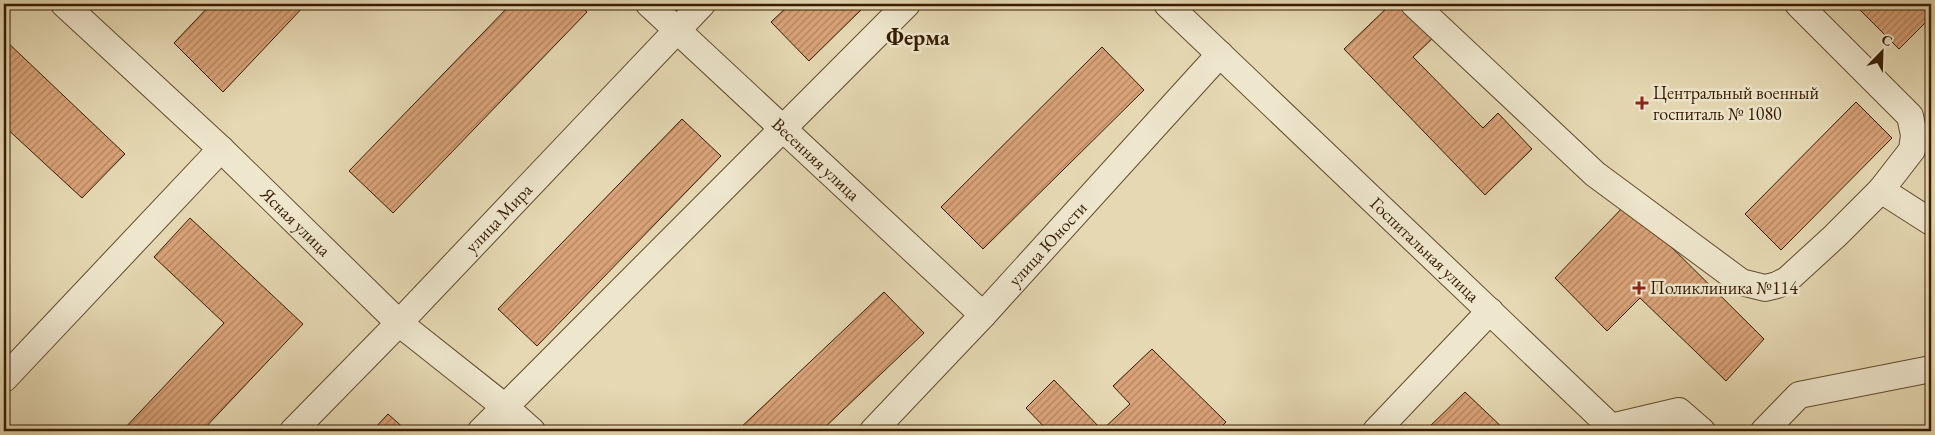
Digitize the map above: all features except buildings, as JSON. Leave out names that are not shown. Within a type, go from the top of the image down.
[{"type":"street","name":"Ясная улица","points":[[64,4],[221,149],[399,323],[532,431]]},
{"type":"street","name":"Весенняя улица","points":[[649,4],[982,315]]},
{"type":"street","name":"улица Мира","points":[[293,431],[399,323],[702,4]]},
{"type":"street","points":[[481,431],[907,4]]},
{"type":"street","name":"Госпитальная улица","points":[[1167,4],[1490,311],[1590,423],[1611,427],[1679,411],[1702,431]]},
{"type":"street","points":[[1414,4],[1595,174],[1742,282],[1764,288],[1787,280],[1881,190],[1912,150],[1914,135],[1910,116],[1798,4]]},
{"type":"street","name":"улица Юности","points":[[873,431],[982,315],[1220,54]]},
{"type":"street","points":[[4,379],[221,149]]},
{"type":"street","points":[[1881,190],[1931,222]]},
{"type":"street","points":[[1376,431],[1490,311]]},
{"type":"street","points":[[1764,431],[1799,394],[1931,369]]},
{"type":"place","name":"Центральный военный госпиталь № 1080","points":[[1642,103]]},
{"type":"place","name":"Поликлиника №114","points":[[1639,288]]},
{"type":"district","name":"Ферма","points":[[918,37]]}]
